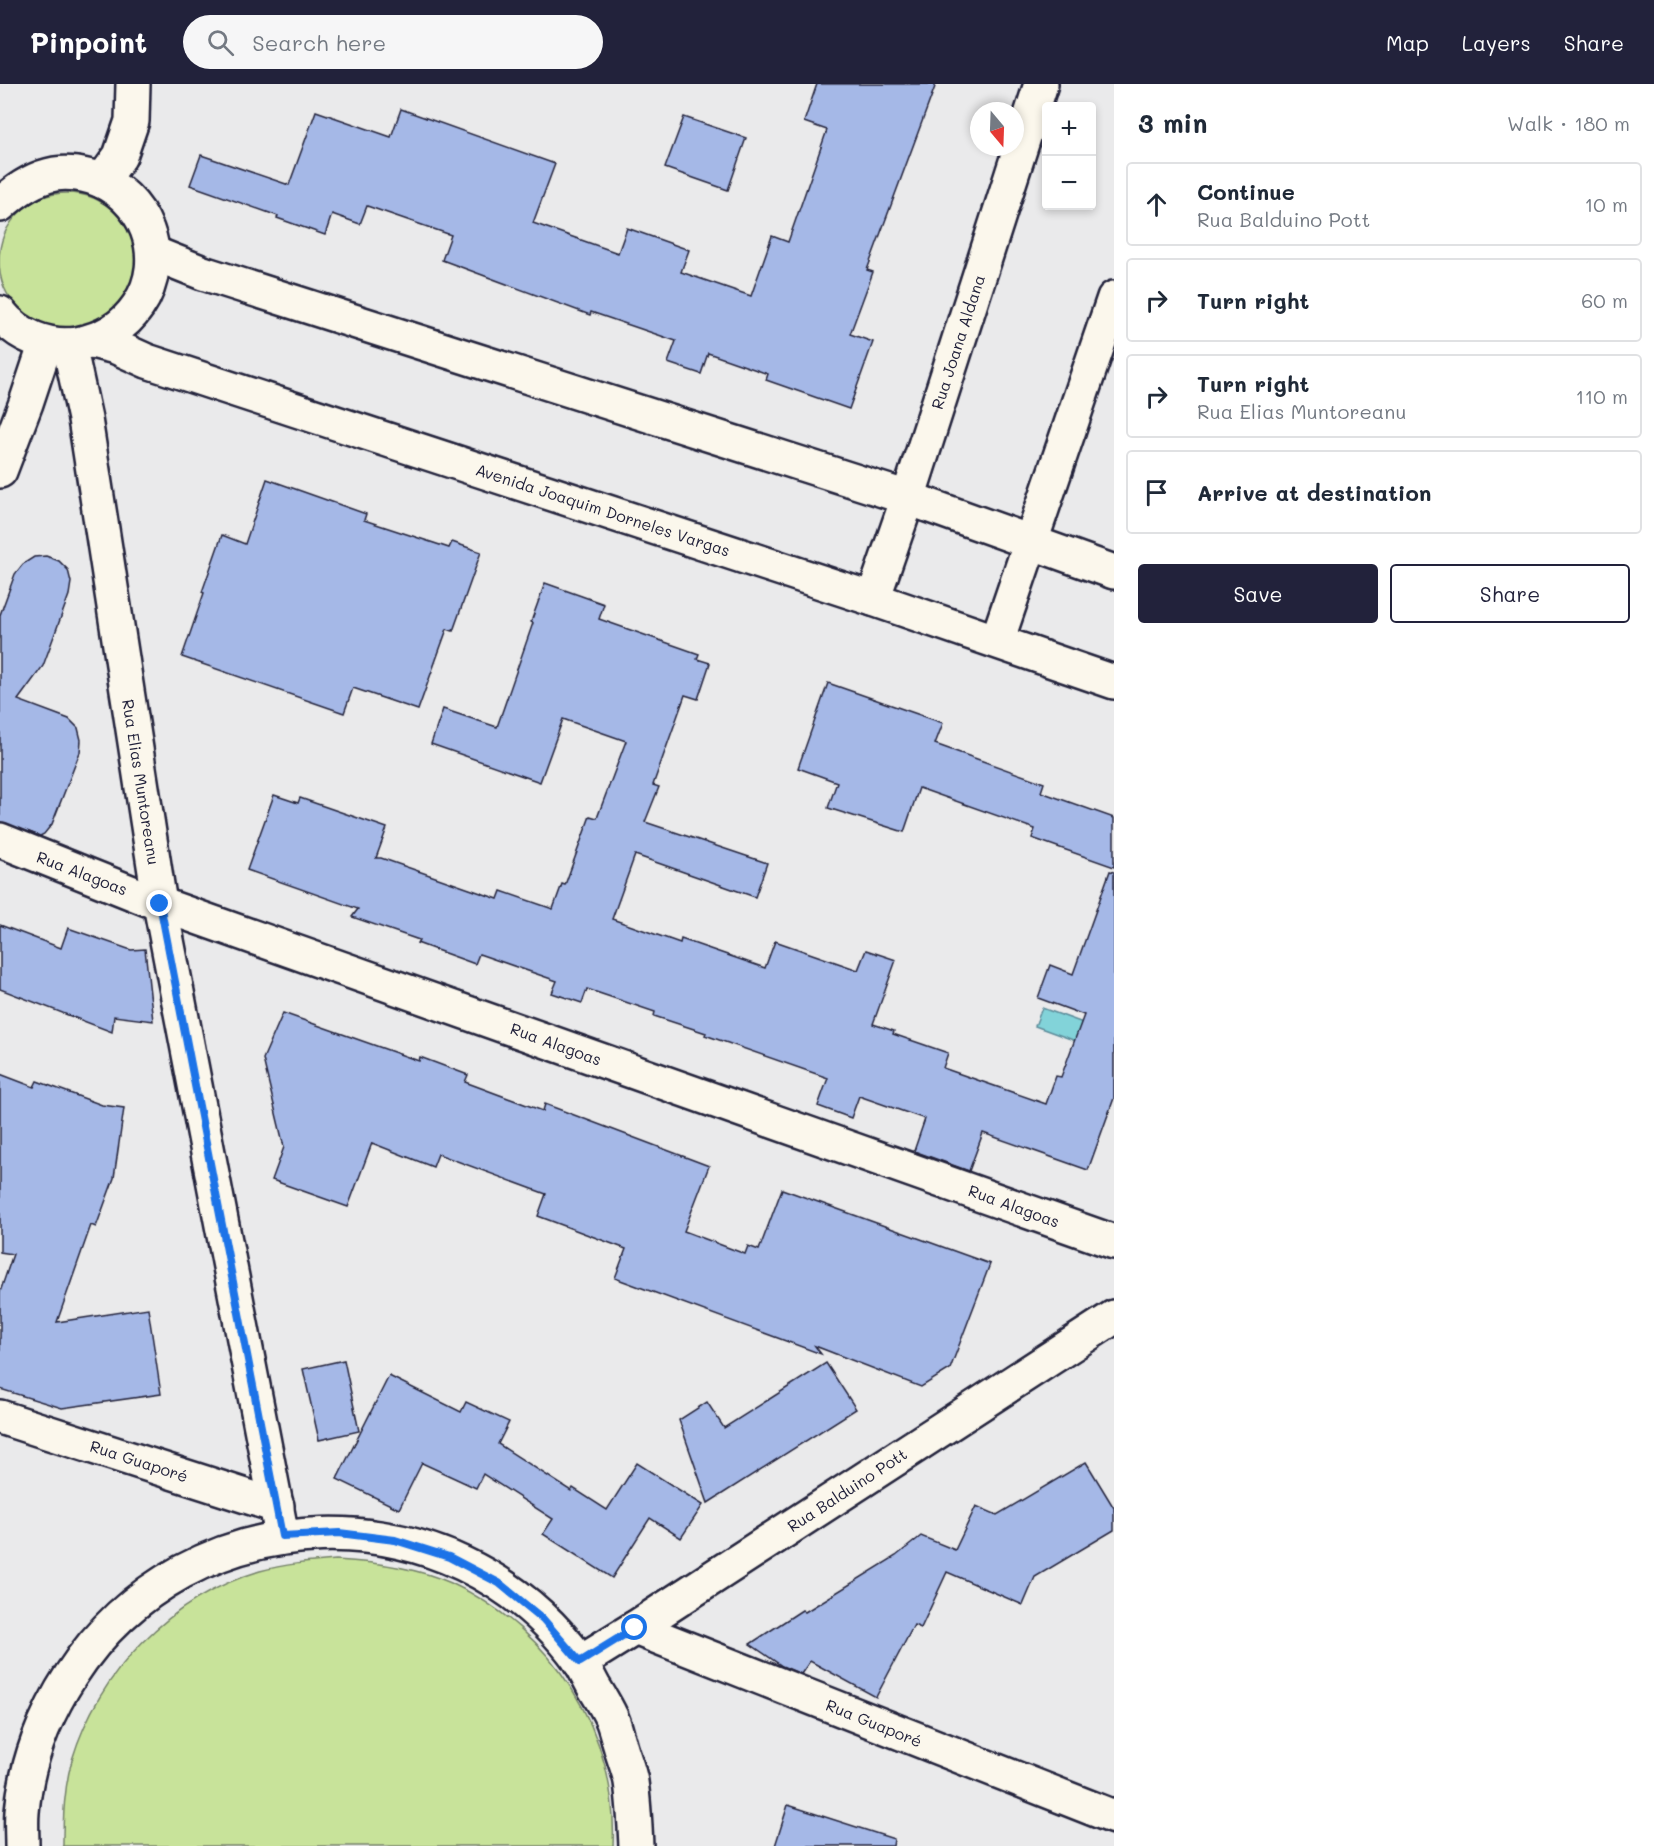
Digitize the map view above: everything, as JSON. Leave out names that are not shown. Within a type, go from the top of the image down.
[{"type":"street","points":[[102,181],[120,156],[132,121],[133,84]]},
{"type":"street","name":"Rua Joana Aldana","points":[[873,598],[908,498],[1041,84]]},
{"type":"street","points":[[0,205],[15,191],[35,180],[57,174],[80,174],[102,181],[122,193],[137,210],[148,230],[153,253],[151,276],[144,298],[130,317],[113,332],[69,343],[26,403],[0,471]]},
{"type":"street","points":[[153,253],[215,277],[908,498],[1114,572]]},
{"type":"street","points":[[997,641],[1114,298]]},
{"type":"street","name":"Avenida Joaquim Dorneles Vargas","points":[[0,313],[7,322],[24,334],[69,343],[116,348],[147,361],[873,598],[1114,682]]},
{"type":"street","name":"Rua Elias Muntoreanu","points":[[69,343],[85,419],[160,904],[280,1521]]},
{"type":"street","name":"Rua Alagoas","points":[[0,840],[160,904],[1114,1242]]},
{"type":"street","name":"Rua Balduino Pott","points":[[580,1662],[1114,1317]]},
{"type":"street","name":"Rua Guaporé","points":[[0,1417],[280,1521]]},
{"type":"street","points":[[22,1846],[22,1812],[33,1755],[54,1701],[86,1652],[125,1609],[173,1575],[226,1551],[280,1521],[339,1533],[395,1540],[449,1557],[499,1583],[543,1619],[580,1662],[612,1718],[630,1780],[636,1846]]},
{"type":"street","name":"Rua Guaporé","points":[[635,1628],[1114,1817]]},
{"type":"green space","points":[[67,193],[93,198],[115,213],[130,235],[135,261],[130,287],[115,309],[93,324],[67,329],[41,324],[19,309],[4,287],[-1,261],[4,235],[19,213],[41,198]]},
{"type":"green space","points":[[336,1560],[395,1566],[451,1583],[487,1603],[520,1628],[549,1657],[572,1690],[591,1726],[605,1764],[612,1804],[613,1846],[63,1846],[67,1781],[84,1727],[100,1697],[142,1642],[196,1599],[227,1583],[269,1569]]},
{"type":"water","points":[[1042,1008],[1083,1023],[1076,1041],[1035,1026]]},
{"type":"building","points":[[817,84],[936,84],[867,270],[873,272],[850,334],[873,342],[849,409],[766,380],[768,374],[708,353],[701,374],[668,363],[676,341],[591,312],[590,315],[442,260],[451,235],[367,206],[360,224],[332,214],[325,235],[190,185],[201,155],[289,185],[316,111],[391,137],[401,109],[555,164],[533,223],[618,253],[627,228],[689,250],[681,272],[751,296],[772,236],[788,242],[827,130],[804,122]]},
{"type":"building","points":[[684,117],[746,138],[728,190],[665,168]]},
{"type":"building","points":[[267,479],[366,514],[364,520],[449,548],[452,542],[481,552],[453,631],[447,629],[418,710],[353,688],[344,713],[182,657],[222,535],[245,544]]},
{"type":"building","points":[[46,556],[59,561],[68,570],[71,582],[69,595],[43,666],[18,700],[69,719],[78,728],[81,740],[80,752],[52,824],[40,836],[0,822],[0,615],[15,574],[23,564],[34,557]]},
{"type":"building","points":[[545,583],[604,604],[599,619],[699,654],[697,659],[710,663],[698,699],[685,695],[653,785],[659,787],[645,822],[767,863],[755,897],[635,855],[612,919],[680,943],[681,939],[765,968],[775,941],[858,970],[866,950],[896,960],[873,1024],[894,1031],[893,1034],[948,1053],[943,1068],[1046,1104],[1056,1076],[1061,1077],[1084,1015],[1038,998],[1050,965],[1073,974],[1110,871],[1114,872],[1114,1098],[1088,1170],[983,1133],[969,1171],[914,1151],[925,1119],[859,1096],[851,1118],[818,1106],[828,1078],[705,1035],[706,1033],[654,1016],[655,1012],[587,989],[582,1003],[552,993],[557,981],[479,954],[475,964],[417,943],[419,940],[352,917],[358,909],[247,870],[274,795],[298,803],[300,798],[387,828],[376,858],[498,899],[501,891],[553,909],[562,884],[565,885],[590,816],[597,818],[626,741],[563,719],[540,782],[431,744],[443,709],[497,727]]},
{"type":"building","points":[[828,683],[943,723],[935,744],[1044,783],[1041,792],[1114,818],[1114,867],[1032,838],[1035,829],[919,788],[904,832],[828,808],[837,782],[798,768]]},
{"type":"building","points":[[0,925],[61,948],[68,928],[131,950],[145,949],[153,1021],[114,1016],[112,1032],[0,989]]},
{"type":"building","points":[[283,1013],[419,1061],[420,1057],[468,1075],[465,1082],[543,1111],[545,1104],[709,1166],[684,1231],[745,1254],[748,1246],[759,1250],[782,1189],[990,1264],[950,1369],[921,1387],[815,1346],[821,1354],[615,1278],[626,1249],[538,1216],[546,1194],[438,1154],[433,1167],[372,1143],[348,1207],[272,1180],[284,1147],[263,1059]]},
{"type":"building","points":[[0,1074],[34,1087],[37,1081],[102,1105],[124,1108],[114,1178],[96,1227],[91,1225],[57,1322],[148,1308],[161,1394],[62,1408],[0,1389],[0,1292],[13,1254],[0,1252]]},
{"type":"building","points":[[344,1360],[359,1431],[319,1440],[303,1369]]},
{"type":"building","points":[[826,1363],[856,1409],[708,1503],[679,1420],[707,1402],[724,1428]]},
{"type":"building","points":[[389,1376],[461,1412],[466,1402],[509,1422],[498,1444],[571,1491],[573,1488],[607,1510],[637,1463],[703,1505],[681,1538],[650,1518],[612,1578],[543,1534],[553,1519],[483,1474],[476,1488],[422,1463],[399,1509],[337,1479]]},
{"type":"building","points":[[1086,1462],[1114,1508],[1114,1530],[1035,1577],[1023,1605],[947,1572],[921,1628],[914,1625],[876,1697],[810,1661],[801,1674],[782,1666],[750,1644],[802,1610],[805,1612],[896,1556],[921,1536],[955,1550],[976,1506],[997,1515]]},
{"type":"building","points":[[788,1805],[894,1839],[893,1846],[775,1846]]},
{"type":"route","points":[[160,904],[282,1536],[339,1533],[395,1540],[449,1557],[499,1583],[543,1619],[580,1662],[635,1628]]}]
